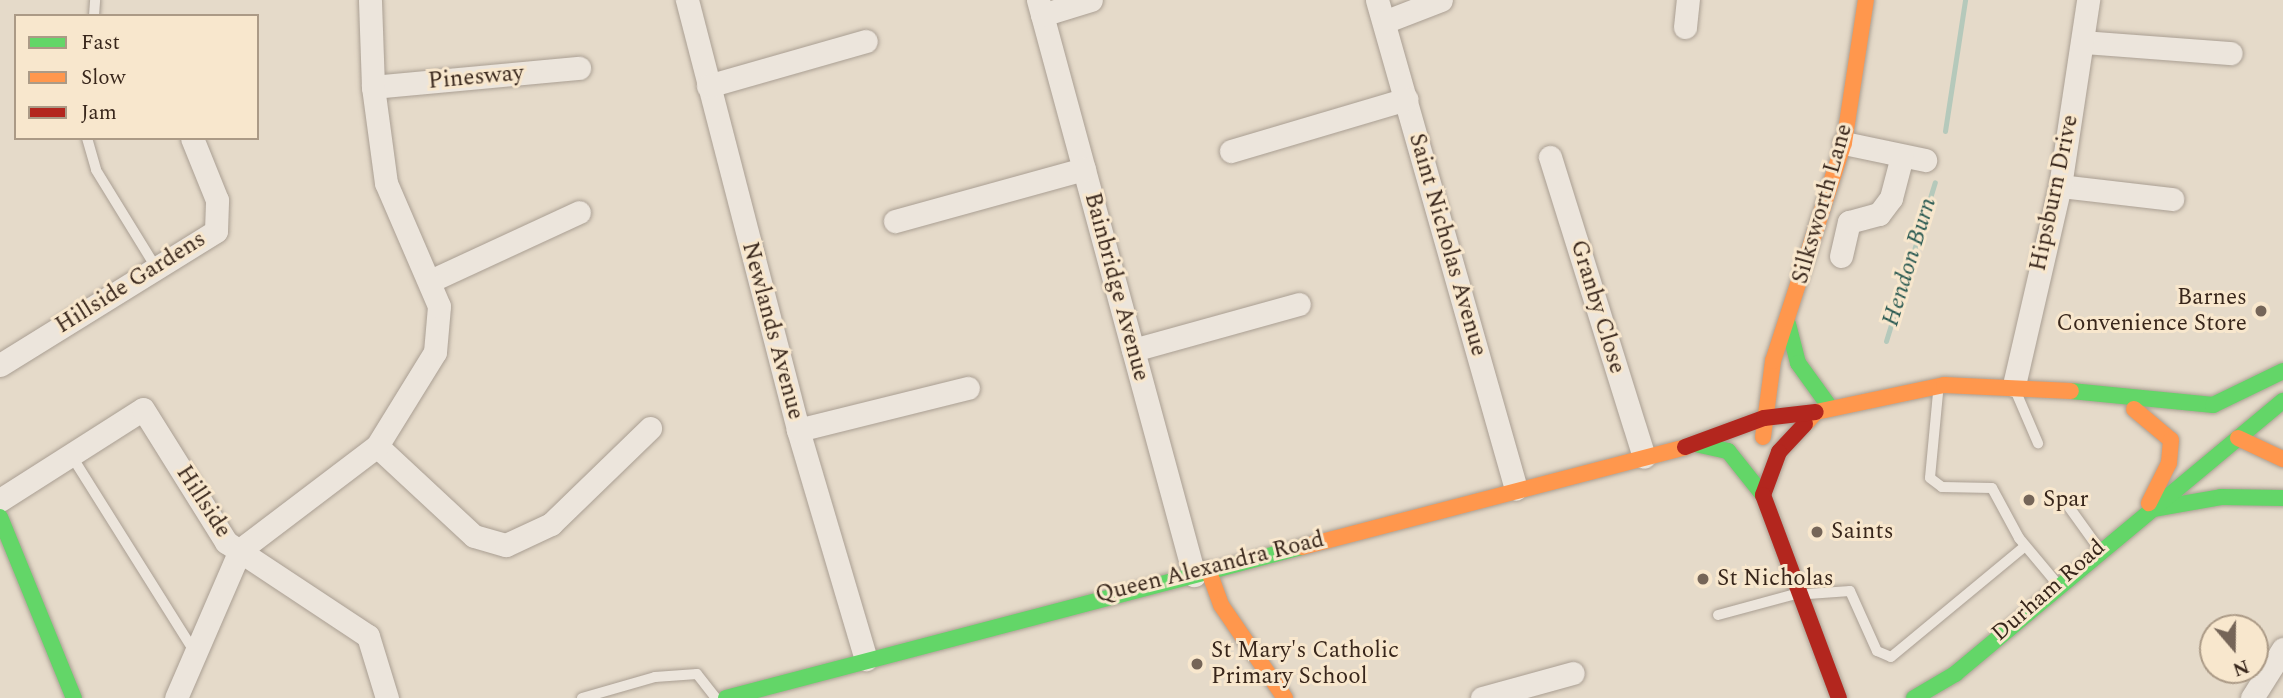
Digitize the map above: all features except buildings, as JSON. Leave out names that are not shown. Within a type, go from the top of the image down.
[{"type":"main road","name":"Silksworth Lane","points":[[1764,488],[1764,418],[1773,361],[1844,143],[1866,0]]},
{"type":"main road","points":[[1787,324],[1798,363],[1823,409],[1787,440],[1764,488],[1797,594],[1837,681],[1839,698]]},
{"type":"main road","name":"Durham Road","points":[[1823,409],[1939,386],[2014,385],[2213,405],[2283,371]]},
{"type":"main road","name":"Durham Road","points":[[2094,395],[2175,421]]},
{"type":"main road","name":"Durham Road","points":[[1936,698],[1955,674],[2057,583],[2283,401]]},
{"type":"main road","name":"Queen Alexandra Road","points":[[726,698],[866,659],[1695,444],[1764,418],[1823,409]]},
{"type":"main road","name":"Durham Road","points":[[2134,409],[2171,440],[2169,463],[2145,511]]},
{"type":"main road","points":[[2214,432],[2238,438],[2283,459]]},
{"type":"main road","name":"Queen Alexandra Road","points":[[1695,444],[1728,452],[1764,488]]},
{"type":"main road","points":[[2145,511],[2221,497],[2283,498]]},
{"type":"main road","points":[[0,517],[74,698]]},
{"type":"main road","points":[[1201,572],[1286,698]]},
{"type":"main road","name":"Durham Road","points":[[1914,698],[1955,674]]},
{"type":"main road","points":[[1837,681],[1857,696]]},
{"type":"street","points":[[176,698],[194,651],[240,550],[377,446],[435,352],[439,306],[386,183],[373,87],[370,0]]},
{"type":"street","name":"Newlands Avenue","points":[[687,0],[799,430],[866,659]]},
{"type":"street","points":[[1040,7],[1091,0]]},
{"type":"street","name":"Saint Nicholas Avenue","points":[[1377,0],[1516,489]]},
{"type":"street","points":[[1384,22],[1441,0]]},
{"type":"street","points":[[1685,27],[1688,0]]},
{"type":"street","name":"Hipsburn Drive","points":[[2014,385],[2060,186],[2088,0]]},
{"type":"street","name":"Bainbridge Avenue","points":[[1040,7],[1133,350],[1201,572]]},
{"type":"street","points":[[708,86],[866,41]]},
{"type":"street","points":[[2083,42],[2231,53]]},
{"type":"street","name":"Pinesway","points":[[373,87],[579,68]]},
{"type":"street","points":[[1231,151],[1406,100]]},
{"type":"street","name":"Hillside Gardens","points":[[0,365],[155,266],[216,231],[217,200],[193,140]]},
{"type":"street","points":[[1841,256],[1849,222],[1879,214],[1914,158],[1844,143]]},
{"type":"street","name":"Granby Close","points":[[1550,157],[1644,457]]},
{"type":"street","points":[[895,221],[1084,169]]},
{"type":"street","points":[[2060,186],[2172,199]]},
{"type":"street","points":[[430,281],[579,212]]},
{"type":"street","points":[[1133,350],[1299,304]]},
{"type":"street","points":[[799,430],[968,388]]},
{"type":"street","name":"Hillside","points":[[0,500],[143,409],[226,542],[368,636],[387,698]]},
{"type":"street","points":[[377,446],[474,536],[506,545],[551,524],[650,428]]},
{"type":"street","points":[[2252,698],[2283,649]]},
{"type":"street","points":[[1482,698],[1573,673]]},
{"type":"lane","points":[[88,140],[96,170],[155,266]]},
{"type":"lane","points":[[2014,385],[2038,443]]},
{"type":"lane","points":[[1939,386],[1930,478],[1942,487],[1992,488],[2025,546],[2057,583]]},
{"type":"lane","points":[[71,455],[194,651]]},
{"type":"lane","points":[[2069,507],[2099,548]]},
{"type":"lane","points":[[1718,615],[1797,594],[1850,591],[1877,651],[1891,657],[2025,546]]},
{"type":"lane","points":[[582,698],[655,677],[697,674],[716,698]]},
{"type":"waterway","name":"Hendon Burn","points":[[1945,131],[1965,0]]},
{"type":"waterway","name":"Hendon Burn","points":[[1886,341],[1935,182]]},
{"type":"traffic: fast","points":[[1788,324],[1798,363],[1829,406]]},
{"type":"traffic: fast","points":[[2071,391],[2213,405],[2283,371]]},
{"type":"traffic: fast","points":[[1914,698],[1955,674],[2283,401]]},
{"type":"traffic: fast","points":[[1695,444],[1728,451],[1763,495]]},
{"type":"traffic: fast","points":[[2153,509],[2221,497],[2283,498]]},
{"type":"traffic: fast","points":[[0,517],[74,698]]},
{"type":"traffic: fast","points":[[726,698],[1302,547]]},
{"type":"traffic: slow","points":[[1763,437],[1773,361],[1844,143],[1866,0]]},
{"type":"traffic: slow","points":[[1805,424],[1816,412],[1944,385],[2071,391]]},
{"type":"traffic: slow","points":[[2134,409],[2171,440],[2169,463],[2149,503]]},
{"type":"traffic: slow","points":[[2238,438],[2283,459]]},
{"type":"traffic: slow","points":[[1302,547],[1685,447]]},
{"type":"traffic: slow","points":[[1208,569],[1221,605],[1285,698]]},
{"type":"traffic: jam","points":[[1685,447],[1764,418],[1816,412]]},
{"type":"traffic: jam","points":[[1805,424],[1779,452],[1763,495],[1839,698]]},
{"type":"place","name":"Barnes Convenience Store","points":[[2261,311]]},
{"type":"place","name":"Spar","points":[[2029,500]]},
{"type":"place","name":"Saints","points":[[1817,532]]},
{"type":"place","name":"St Nicholas","points":[[1703,579]]},
{"type":"place","name":"St Mary's Catholic Primary School","points":[[1197,664]]}]
